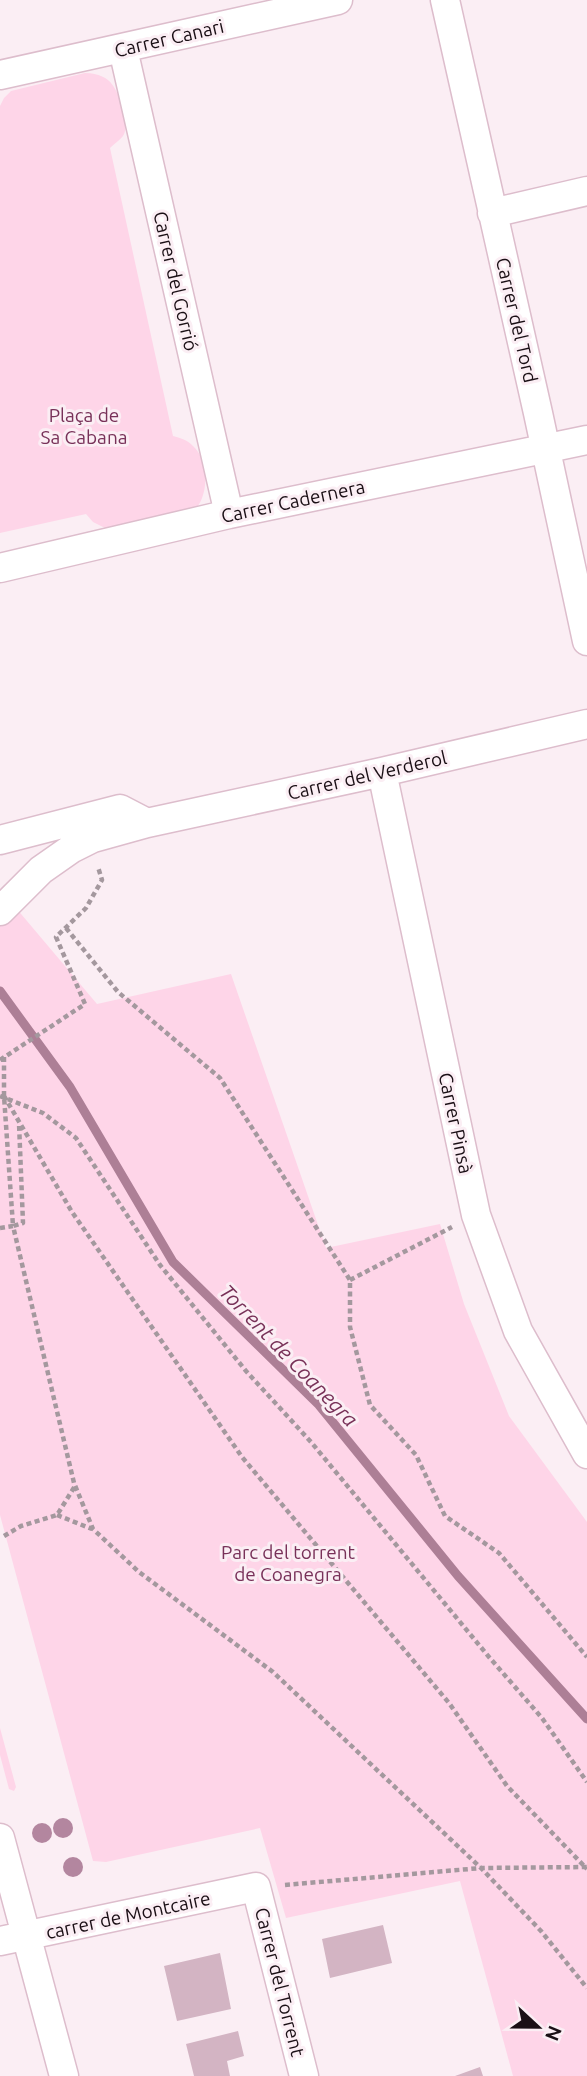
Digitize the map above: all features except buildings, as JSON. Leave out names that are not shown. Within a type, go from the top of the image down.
[{"type":"street","name":"Carrer Canari","points":[[0,75],[338,0]]},
{"type":"street","name":"Carrer del Tord","points":[[445,0],[587,641]]},
{"type":"street","name":"Carrer del Gorrió","points":[[123,49],[229,514]]},
{"type":"street","points":[[492,213],[587,191]]},
{"type":"street","name":"Carrer Cadernera","points":[[0,568],[229,514],[587,440]]},
{"type":"street","name":"Carrer del Verderol","points":[[8,903],[41,870],[71,849],[93,838],[147,823],[587,724]]},
{"type":"street","name":"Carrer Pinsà","points":[[382,772],[476,1215],[518,1331],[587,1454]]},
{"type":"street","points":[[0,840],[120,809],[147,823]]},
{"type":"street","points":[[0,1838],[64,2076]]},
{"type":"street","name":"carrer de Montcaire","points":[[0,1941],[256,1887]]},
{"type":"street","name":"Carrer del Torrent","points":[[256,1887],[304,2076]]},
{"type":"path","points":[[93,1529],[75,1486],[13,1226],[2,1096],[2,1059],[85,1004],[56,937],[86,908],[102,880],[98,867]]},
{"type":"path","points":[[66,928],[118,992],[220,1078],[350,1280],[349,1328],[370,1405],[416,1455],[445,1516],[499,1553],[587,1657]]},
{"type":"path","points":[[2,1096],[72,1212],[242,1457],[449,1703],[507,1786],[587,1868]]},
{"type":"path","points":[[2,1096],[43,1113],[76,1138],[160,1265],[246,1371],[311,1442],[542,1718],[587,1782]]},
{"type":"path","points":[[0,1227],[23,1223],[19,1123]]},
{"type":"path","points":[[350,1280],[476,1215]]},
{"type":"path","points":[[57,1515],[75,1486]]},
{"type":"path","points":[[4,1536],[21,1526],[57,1515],[93,1529],[139,1572],[273,1672],[481,1868],[541,1931],[587,1988]]},
{"type":"path","points":[[256,1887],[481,1868],[587,1868]]},
{"type":"green space","name":"Plaça de Sa Cabana","points":[[85,73],[108,80],[119,98],[125,131],[122,138],[110,148],[173,436],[189,442],[198,452],[204,468],[205,486],[196,509],[107,529],[93,522],[86,514],[0,533],[0,106],[11,91]]},
{"type":"green space","name":"Parc del torrent de Coanegra","points":[[0,889],[97,1004],[231,974],[326,1248],[440,1224],[464,1304],[509,1416],[587,1522],[587,2076],[513,2076],[460,1881],[286,1918],[260,1828],[106,1862],[93,1861],[0,1515]]},
{"type":"green space","points":[[0,1728],[16,1787],[14,1791],[9,1789],[0,1755]]},
{"type":"waterway","name":"Torrent de Coanegra","points":[[0,991],[70,1087],[173,1262],[318,1404],[458,1576],[587,1719]]}]
